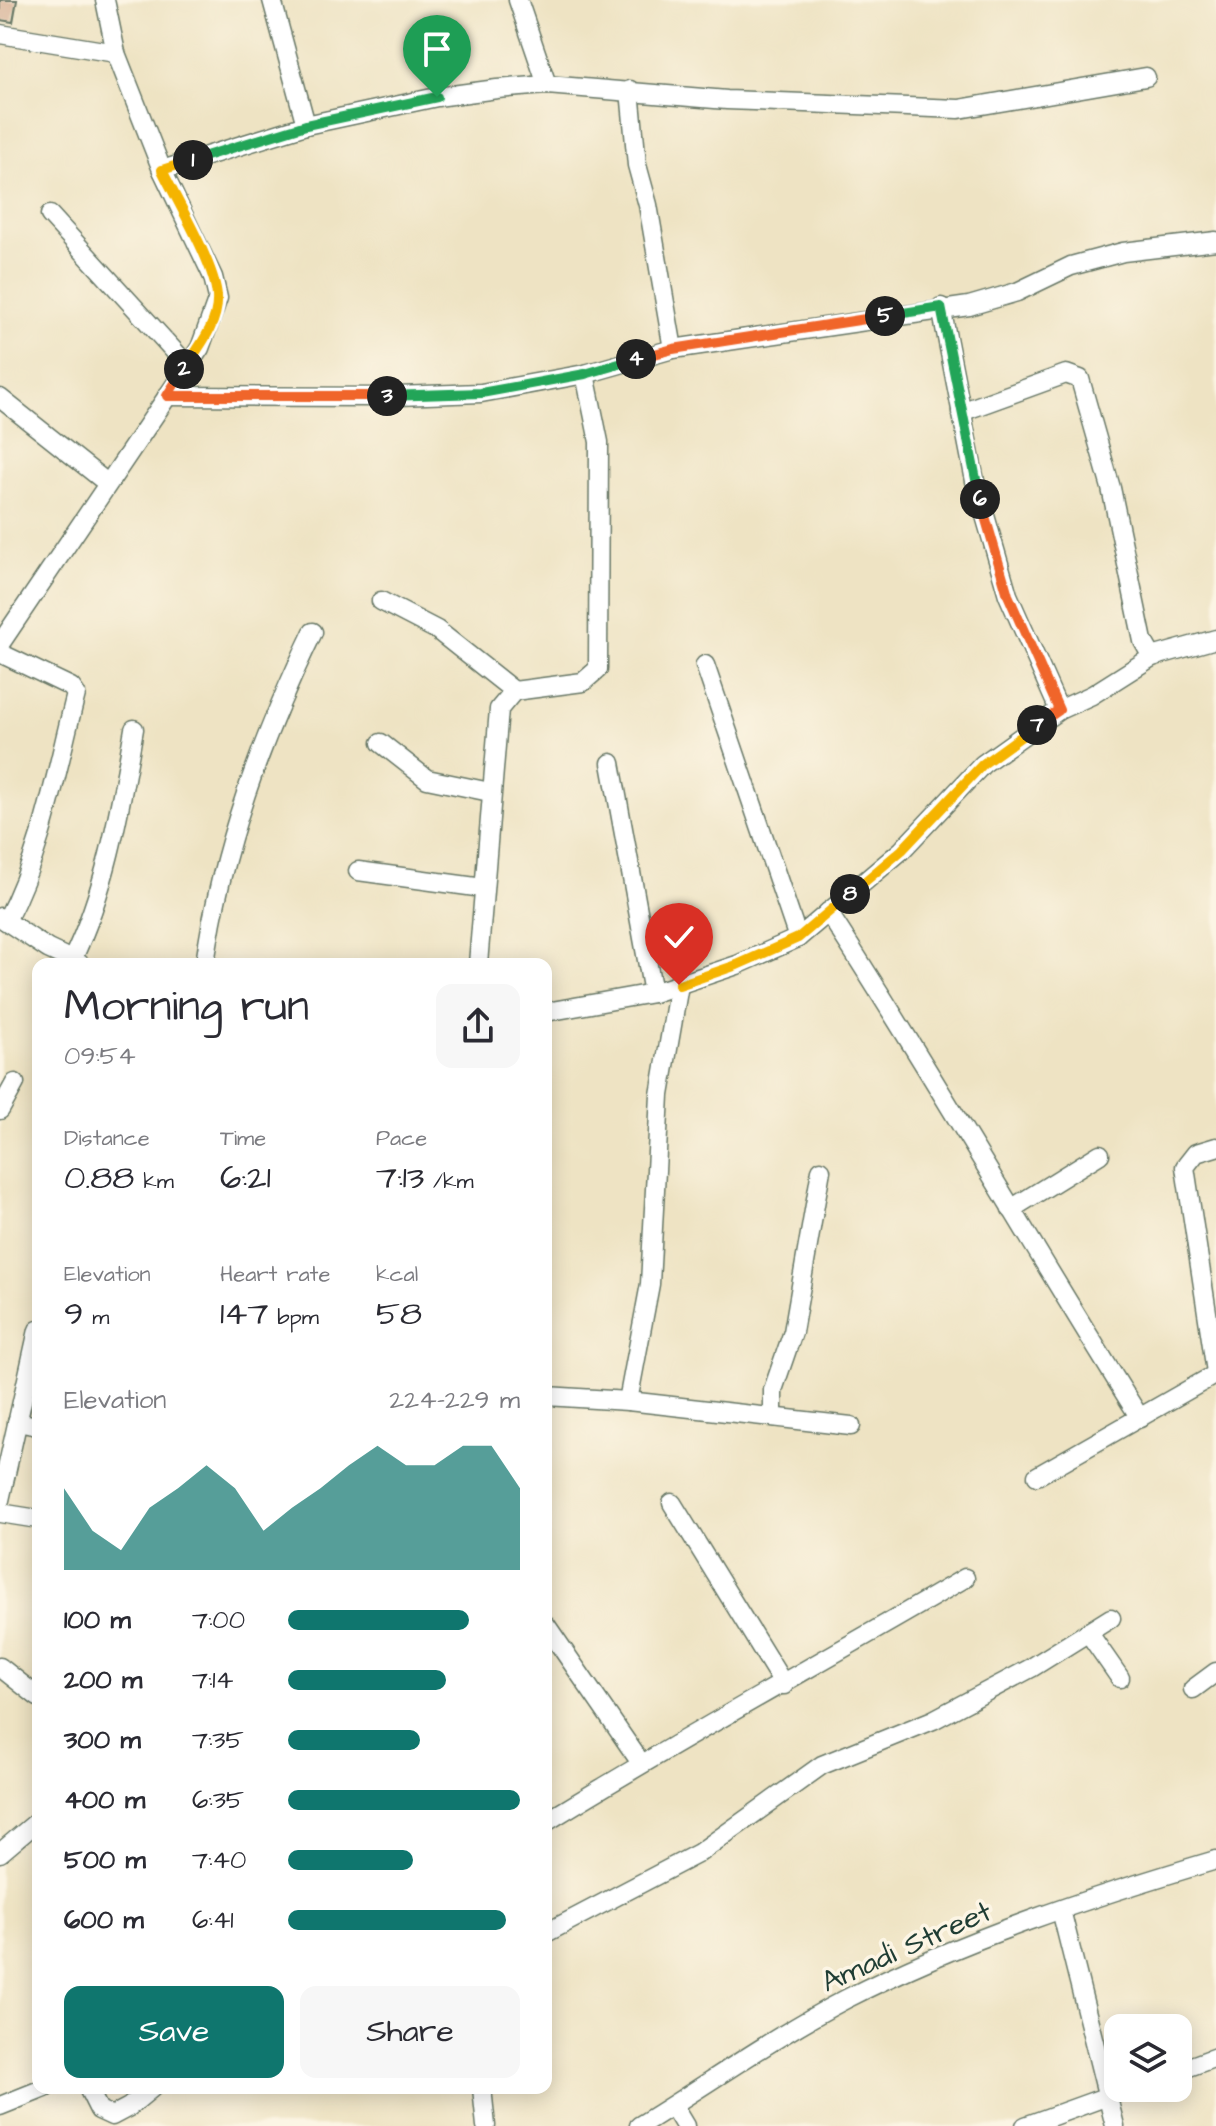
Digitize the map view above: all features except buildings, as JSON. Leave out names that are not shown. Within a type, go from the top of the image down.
[{"type":"street","points":[[0,644],[187,365],[209,330],[218,298],[213,277],[162,170],[116,53],[105,0]]},
{"type":"street","points":[[272,0],[306,125]]},
{"type":"street","points":[[518,0],[547,85]]},
{"type":"street","points":[[0,34],[116,53]]},
{"type":"street","points":[[162,170],[306,125],[437,97],[547,85],[727,100],[959,109],[1146,77]]},
{"type":"street","points":[[630,90],[637,165],[648,205],[673,349]]},
{"type":"street","points":[[50,215],[187,365]]},
{"type":"street","points":[[167,396],[371,397],[481,393],[585,374],[673,349],[941,307],[969,306],[1017,292],[1071,266],[1123,252],[1216,241]]},
{"type":"street","points":[[941,307],[975,481],[1008,595],[1059,710]]},
{"type":"street","points":[[478,958],[499,709],[514,691],[583,682],[598,669],[599,442],[585,374]]},
{"type":"street","points":[[961,412],[1066,374],[1080,379],[1111,488],[1143,641],[1152,657]]},
{"type":"street","points":[[0,398],[107,483]]},
{"type":"street","points":[[381,601],[437,630],[514,691]]},
{"type":"street","points":[[206,958],[214,901],[269,725],[313,632]]},
{"type":"street","points":[[552,1011],[653,993],[737,965],[798,938],[902,850],[983,764],[1059,710],[1092,695],[1152,657],[1216,639]]},
{"type":"street","points":[[0,653],[71,687],[76,694],[41,839],[26,883],[3,919],[69,958]]},
{"type":"street","points":[[705,665],[798,938]]},
{"type":"street","points":[[77,958],[94,908],[122,798],[134,729]]},
{"type":"street","points":[[381,743],[427,779],[490,792]]},
{"type":"street","points":[[611,763],[653,993]]},
{"type":"street","points":[[358,871],[483,888]]},
{"type":"street","points":[[828,912],[913,1043],[1140,1418]]},
{"type":"street","points":[[628,1401],[650,1284],[660,1095],[679,985]]},
{"type":"street","points":[[0,1110],[15,1083]]},
{"type":"street","points":[[1037,1476],[1216,1373],[1214,1338],[1185,1167],[1196,1153],[1216,1147]]},
{"type":"street","points":[[1011,1209],[1100,1154]]},
{"type":"street","points":[[773,1417],[773,1390],[793,1332],[821,1170]]},
{"type":"street","points":[[0,1500],[32,1356]]},
{"type":"street","points":[[552,1396],[628,1401],[851,1426]]},
{"type":"street","points":[[17,1422],[32,1425]]},
{"type":"street","points":[[672,1503],[784,1685]]},
{"type":"street","points":[[0,1513],[32,1518]]},
{"type":"street","points":[[552,1818],[641,1763],[784,1685],[965,1578]]},
{"type":"street","points":[[552,1930],[699,1853],[822,1765],[933,1720],[1111,1618]]},
{"type":"street","points":[[1088,1632],[1120,1678]]},
{"type":"street","points":[[552,1634],[641,1763]]},
{"type":"street","points":[[0,1667],[32,1692]]},
{"type":"street","points":[[1193,1689],[1216,1672]]},
{"type":"street","points":[[0,1853],[32,1826]]},
{"type":"street","name":"Amadi Street","points":[[639,2126],[845,2000],[931,1959],[1061,1910],[1216,1860]]},
{"type":"street","points":[[1061,1910],[1104,2080]]},
{"type":"street","points":[[1192,2066],[1216,2057]]},
{"type":"street","points":[[0,2106],[32,2093]]},
{"type":"street","points":[[91,2094],[99,2110],[112,2116],[145,2094]]},
{"type":"street","points":[[483,2094],[486,2126]]},
{"type":"street","points":[[1025,2126],[1104,2097]]},
{"type":"street","points":[[1109,2102],[1115,2126]]},
{"type":"street","points":[[673,2106],[685,2126]]},
{"type":"route","points":[[437,97],[306,125],[162,170],[213,277],[218,298],[200,348],[167,396],[371,397],[481,393],[585,374],[673,349],[941,307],[975,481],[1008,595],[1059,710],[983,764],[902,850],[798,938],[737,965],[679,985]]}]
